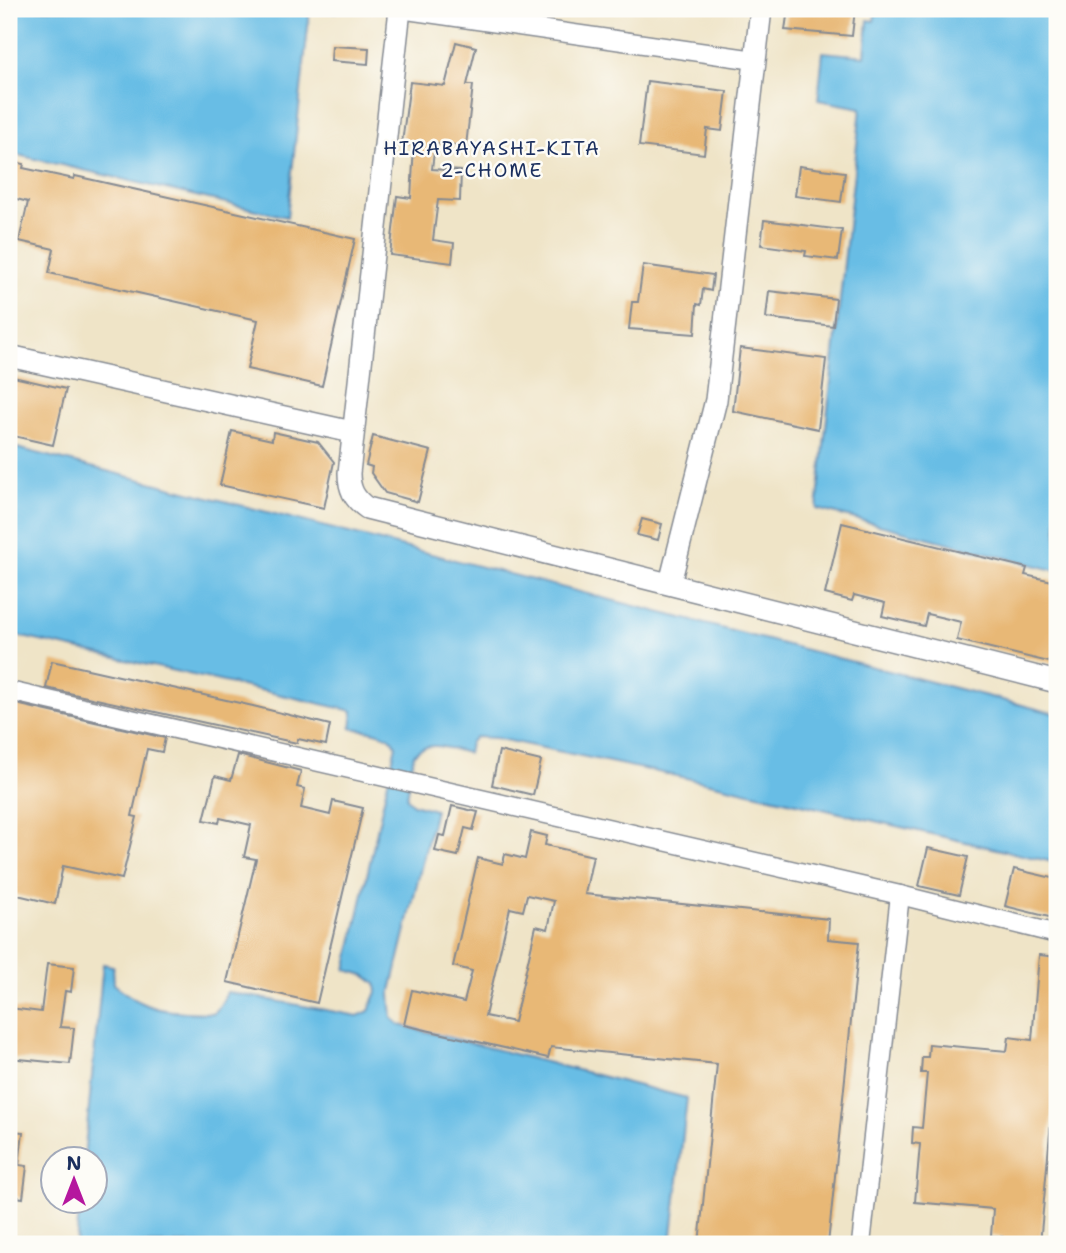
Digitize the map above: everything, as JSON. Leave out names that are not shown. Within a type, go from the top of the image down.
[{"type":"street","points":[[755,60],[400,9],[352,432],[349,484],[359,502],[368,508],[1057,682]]},
{"type":"street","points":[[670,583],[716,400],[761,9]]},
{"type":"street","points":[[9,356],[352,432]]},
{"type":"street","points":[[9,691],[1057,933]]},
{"type":"street","points":[[861,1244],[900,895]]},
{"type":"water","points":[[9,9],[310,9],[287,217],[9,153]]},
{"type":"water","points":[[310,9],[338,9],[336,12]]},
{"type":"water","points":[[876,9],[1057,9],[1057,571],[817,509],[861,108],[818,100],[823,52],[865,56],[868,20],[874,21]]},
{"type":"water","points":[[9,446],[1057,714],[1057,863],[710,783],[495,738],[475,737],[470,743],[468,753],[440,746],[420,749],[414,754],[407,798],[413,804],[435,810],[390,995],[392,1018],[400,1025],[687,1098],[671,1244],[76,1244],[79,1214],[108,1214],[108,1144],[85,1144],[103,964],[113,966],[114,984],[126,994],[161,1009],[214,1013],[227,992],[358,1016],[369,1011],[377,992],[376,984],[364,975],[346,970],[396,745],[383,734],[351,728],[353,711],[9,634]]},
{"type":"building","points":[[788,9],[855,9],[852,36],[785,30]]},
{"type":"building","points":[[456,42],[476,47],[467,85],[473,85],[466,146],[435,143],[432,169],[461,171],[460,201],[438,200],[433,240],[454,243],[452,263],[390,255],[397,196],[411,198],[414,145],[402,143],[410,82],[445,86]]},
{"type":"building","points":[[332,46],[369,48],[368,64],[331,61]]},
{"type":"building","points":[[647,81],[727,91],[722,131],[707,129],[704,154],[639,146]]},
{"type":"building","points":[[9,161],[24,164],[23,168],[74,179],[75,176],[355,239],[322,386],[247,369],[258,320],[49,273],[54,249],[19,241],[28,202],[9,197]]},
{"type":"building","points":[[799,166],[845,172],[841,202],[795,196]]},
{"type":"building","points":[[764,220],[842,230],[838,260],[805,256],[806,251],[761,245]]},
{"type":"building","points":[[643,265],[713,275],[711,291],[703,289],[701,305],[697,304],[695,334],[629,329],[632,302],[638,302]]},
{"type":"building","points":[[769,291],[836,299],[833,326],[766,318]]},
{"type":"building","points":[[740,348],[826,359],[818,429],[733,411]]},
{"type":"building","points":[[9,376],[66,389],[53,445],[9,435]]},
{"type":"building","points":[[232,431],[272,440],[273,432],[318,442],[334,462],[324,508],[220,485]]},
{"type":"building","points":[[373,436],[431,451],[418,502],[385,493],[371,473],[372,467],[366,465]]},
{"type":"building","points":[[642,519],[662,524],[658,540],[637,535]]},
{"type":"building","points":[[842,523],[1027,568],[1025,575],[1057,582],[1057,664],[957,640],[961,622],[927,614],[924,626],[882,616],[885,603],[854,595],[852,601],[825,594]]},
{"type":"building","points":[[52,661],[330,725],[326,745],[298,739],[297,743],[46,688]]},
{"type":"building","points":[[16,704],[165,738],[162,752],[147,749],[132,816],[137,817],[122,879],[63,866],[55,904],[9,893],[9,734]]},
{"type":"building","points":[[499,751],[541,761],[533,795],[492,785]]},
{"type":"building","points":[[238,755],[301,771],[297,787],[305,789],[301,808],[330,815],[333,801],[363,808],[317,1003],[227,982],[256,859],[244,857],[251,825],[220,818],[219,823],[204,820],[215,776],[231,780]]},
{"type":"building","points":[[452,806],[478,812],[473,830],[465,828],[458,856],[435,851],[439,835],[445,836]]},
{"type":"building","points":[[531,832],[547,836],[545,845],[593,856],[585,894],[829,919],[828,939],[859,942],[828,1244],[699,1244],[717,1064],[551,1047],[548,1058],[404,1025],[412,990],[464,1002],[472,971],[453,966],[478,858],[503,864],[505,854],[525,859]],"holes":[[[527,895],[554,901],[548,929],[536,926],[514,1022],[485,1016],[510,908],[523,911]]]},
{"type":"building","points":[[928,848],[968,857],[959,895],[919,886]]},
{"type":"building","points":[[1014,869],[1057,879],[1057,919],[1005,906]]},
{"type":"building","points":[[1039,955],[1057,957],[1057,1055],[1040,1244],[1003,1244],[1003,1237],[991,1236],[993,1209],[915,1202],[920,1144],[912,1143],[913,1127],[922,1128],[927,1073],[921,1073],[922,1057],[928,1057],[929,1044],[1007,1051],[1009,1037],[1032,1040]]},
{"type":"building","points":[[47,964],[74,967],[71,992],[65,991],[60,1027],[74,1028],[70,1064],[9,1058],[9,1008],[41,1012]]},
{"type":"building","points":[[9,1131],[23,1132],[19,1165],[27,1166],[23,1198],[9,1196]]},
{"type":"district","name":"HIRABAYASHI-KITA 2-CHOME","points":[[492,159]]}]
